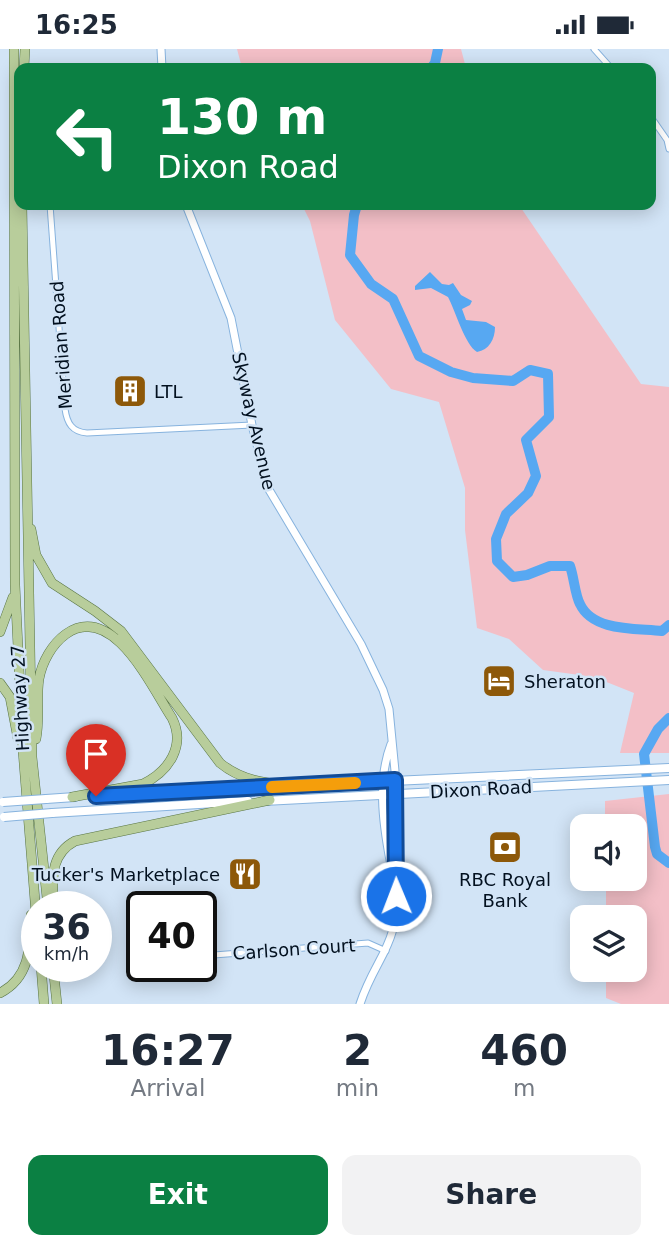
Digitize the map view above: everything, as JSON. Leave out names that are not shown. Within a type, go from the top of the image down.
[{"type":"main road","name":"Highway 27","points":[[14,210],[15,585],[23,751],[34,891]]},
{"type":"main road","name":"Highway 27","points":[[22,210],[32,757],[48,891]]},
{"type":"main road","points":[[27,513],[36,555],[46,575],[60,590],[121,631],[220,763],[239,776],[293,786]]},
{"type":"main road","points":[[0,632],[9,612],[15,585]]},
{"type":"main road","points":[[32,757],[37,734],[39,680],[46,658],[56,643],[72,630],[83,627],[106,630],[128,649],[172,718],[177,742],[169,766],[143,784],[72,797]]},
{"type":"main road","points":[[0,683],[10,697],[17,736],[23,751]]},
{"type":"main road","name":"Dixon Road","points":[[2,802],[669,768]]},
{"type":"main road","name":"Dixon Road","points":[[2,817],[395,793],[668,780]]},
{"type":"main road","points":[[52,891],[55,863],[61,851],[75,841],[271,800]]},
{"type":"main road","points":[[0,993],[21,975]]},
{"type":"main road","points":[[42,982],[44,1004]]},
{"type":"main road","points":[[55,982],[57,1004]]},
{"type":"street","points":[[594,49],[607,63]]},
{"type":"street","points":[[656,124],[667,140],[669,149]]},
{"type":"street","name":"Meridian Road","points":[[50,210],[65,409],[68,422],[74,430],[87,433],[252,425]]},
{"type":"street","name":"Skyway Avenue","points":[[188,210],[231,318],[252,425],[268,488],[360,644],[375,672],[389,709],[395,780],[395,888]]},
{"type":"street","name":"Skyway Avenue","points":[[393,740],[387,754],[383,795],[395,888]]},
{"type":"street","points":[[360,1004],[395,929],[395,888]]},
{"type":"street","name":"Carlson Court","points":[[217,955],[368,943],[386,951]]},
{"type":"shaded area","points":[[237,49],[461,49],[465,63],[241,63]]},
{"type":"shaded area","points":[[304,210],[522,210],[641,384],[669,387],[669,753],[620,753],[634,693],[594,677],[543,670],[509,639],[477,628],[465,530],[465,488],[439,402],[391,389],[335,320],[310,221]]},
{"type":"shaded area","points":[[669,794],[669,1004],[621,1004],[606,998],[606,982],[647,982],[647,905],[606,905],[606,891],[647,891],[647,814],[605,814],[605,801]]},
{"type":"water","points":[[430,272],[442,284],[453,283],[461,295],[472,301],[462,309],[466,320],[486,322],[495,327],[494,336],[485,349],[477,352],[468,342],[448,297],[431,288],[415,290],[415,286]]},
{"type":"waterway","points":[[435,63],[438,49]]},
{"type":"waterway","points":[[356,210],[350,255],[371,284],[393,299],[419,356],[451,372],[473,378],[513,381],[530,370],[548,374],[549,417],[526,440],[536,476],[528,493],[506,514],[496,539],[497,561],[513,577],[550,566],[570,566],[580,604],[586,613],[605,624],[628,629],[662,631],[669,625]]},
{"type":"waterway","points":[[669,718],[658,729],[644,754],[655,847],[657,854],[669,863]]},
{"type":"slow traffic","points":[[272,787],[355,783]]},
{"type":"place","name":"LTL","points":[[130,391]]},
{"type":"place","name":"Sheraton","points":[[499,681]]},
{"type":"place","name":"RBC Royal Bank","points":[[505,847]]},
{"type":"place","name":"Tucker's Marketplace","points":[[245,874]]},
{"type":"route","points":[[96,796],[395,780],[396,896]]}]
